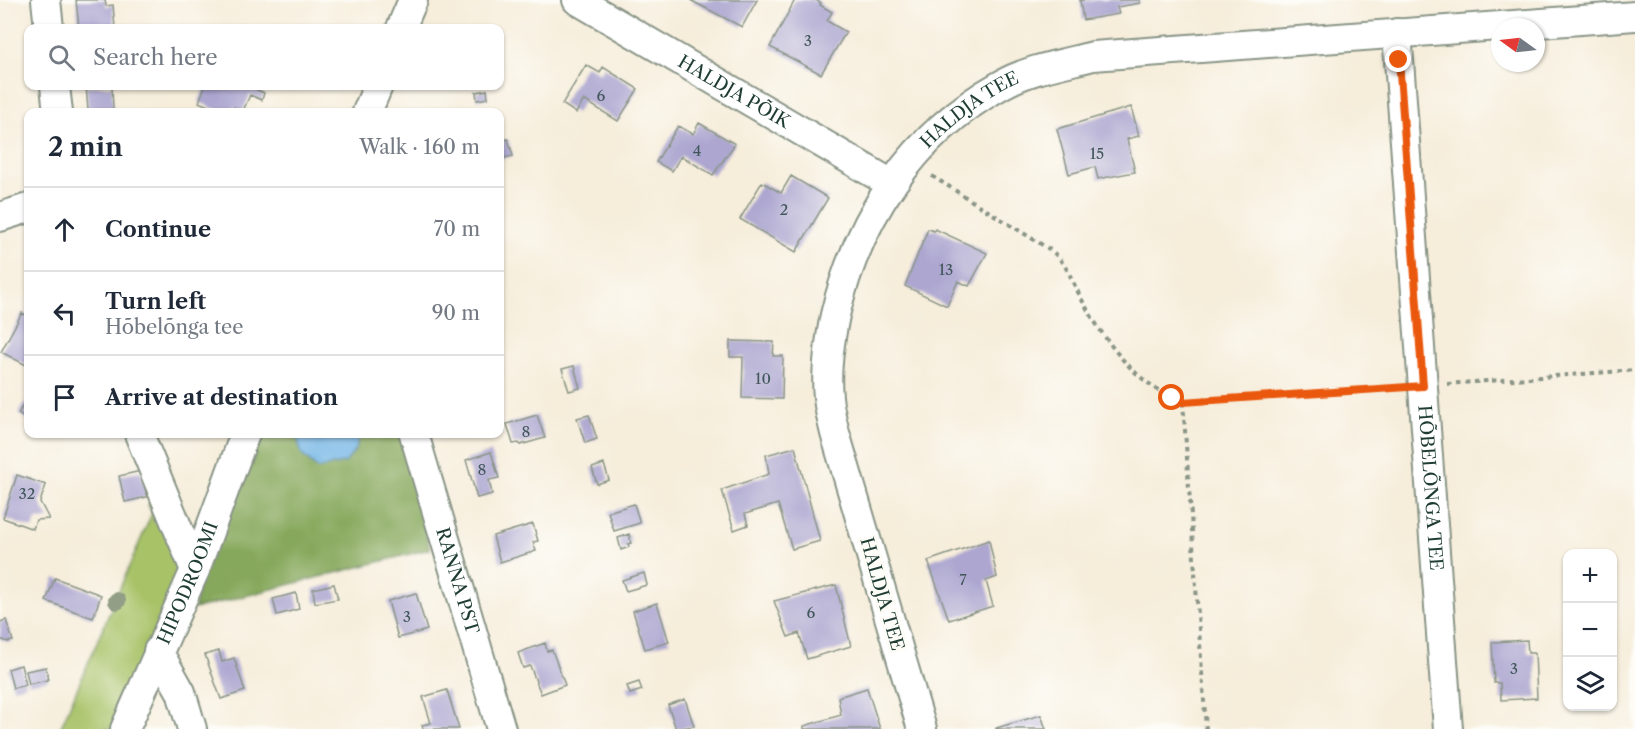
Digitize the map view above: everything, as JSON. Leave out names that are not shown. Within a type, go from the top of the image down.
[{"type":"street","points":[[46,0],[49,24]]},
{"type":"street","points":[[403,24],[413,0]]},
{"type":"street","name":"HALDJA PÕIK","points":[[577,0],[890,183]]},
{"type":"street","name":"HALDJA TEE","points":[[922,729],[835,433],[828,395],[831,334],[845,275],[860,240],[890,183],[933,134],[963,109],[1003,83],[1034,71],[1093,56],[1635,16]]},
{"type":"street","name":"HÕBELÕNGA TEE","points":[[1397,33],[1448,729]]},
{"type":"street","points":[[55,90],[58,108]]},
{"type":"street","points":[[369,108],[376,90]]},
{"type":"street","points":[[0,217],[24,209]]},
{"type":"street","points":[[141,438],[195,570]]},
{"type":"street","name":"HIPODROOMI","points":[[125,729],[195,570],[244,438]]},
{"type":"street","name":"RANNA PST","points":[[415,438],[501,729]]},
{"type":"street","points":[[158,651],[181,692],[192,729]]},
{"type":"path","points":[[922,182],[936,168]]},
{"type":"path","points":[[930,175],[1052,251],[1066,264],[1100,331],[1124,361],[1152,386],[1183,402],[1635,370]]},
{"type":"path","points":[[1183,402],[1206,729]]},
{"type":"green space","points":[[250,438],[402,438],[430,549],[194,609],[204,562]]},
{"type":"green space","points":[[160,501],[179,554],[179,572],[115,729],[60,729],[152,513],[148,505]]},
{"type":"water","points":[[297,438],[358,438],[356,449],[346,462],[318,469],[302,455]]},
{"type":"building","points":[[76,0],[105,0],[106,6],[113,5],[115,24],[79,24]]},
{"type":"building","points":[[690,0],[757,0],[742,27]]},
{"type":"building","points":[[795,0],[816,0],[821,3],[820,5],[832,12],[827,21],[846,32],[821,74],[770,47]]},
{"type":"building","points":[[1080,0],[1140,0],[1140,3],[1117,7],[1119,14],[1083,20]]},
{"type":"building","points":[[586,65],[600,73],[603,67],[638,89],[618,121],[584,100],[576,113],[562,104]]},
{"type":"building","points":[[86,90],[112,90],[113,108],[88,108]]},
{"type":"building","points":[[204,90],[257,90],[264,93],[262,100],[250,95],[244,108],[213,108],[199,102]]},
{"type":"building","points":[[487,90],[488,98],[477,100],[476,92]]},
{"type":"building","points":[[1131,107],[1139,136],[1127,139],[1135,172],[1098,179],[1095,167],[1069,174],[1057,129]]},
{"type":"building","points":[[699,123],[735,144],[713,175],[681,156],[672,171],[656,162],[678,126],[693,134]]},
{"type":"building","points":[[508,139],[513,156],[504,158],[504,140]]},
{"type":"building","points":[[791,176],[828,198],[796,252],[740,219],[762,182],[781,193]]},
{"type":"building","points":[[928,229],[934,231],[935,229],[987,253],[969,286],[958,281],[947,306],[905,286]]},
{"type":"building","points":[[22,313],[24,314],[24,364],[1,352]]},
{"type":"building","points":[[730,341],[774,342],[773,356],[783,356],[782,399],[742,398],[743,357],[730,357]]},
{"type":"building","points":[[574,366],[580,388],[569,391],[562,369]]},
{"type":"building","points":[[24,403],[24,418],[18,414]]},
{"type":"building","points":[[537,415],[545,438],[520,445],[519,443],[513,444],[507,424]]},
{"type":"building","points":[[589,415],[597,439],[585,443],[577,418]]},
{"type":"building","points":[[795,447],[820,541],[792,549],[778,504],[745,514],[748,525],[734,530],[722,490],[769,474],[766,455]]},
{"type":"building","points":[[491,452],[499,478],[489,480],[492,494],[477,498],[466,460]]},
{"type":"building","points":[[604,464],[609,480],[597,484],[592,468]]},
{"type":"building","points":[[141,471],[147,497],[125,502],[119,476]]},
{"type":"building","points":[[17,475],[46,485],[40,502],[49,519],[36,520],[33,529],[3,518]]},
{"type":"building","points":[[634,504],[640,523],[614,531],[608,512]]},
{"type":"building","points":[[533,524],[538,541],[533,542],[536,551],[500,562],[493,536]]},
{"type":"building","points":[[629,534],[631,543],[628,544],[629,547],[621,550],[618,538]]},
{"type":"building","points":[[989,540],[997,577],[986,581],[993,606],[949,620],[928,561]]},
{"type":"building","points":[[644,573],[647,585],[626,591],[622,580]]},
{"type":"building","points":[[55,578],[101,595],[93,618],[46,601]]},
{"type":"building","points":[[334,584],[338,599],[315,603],[313,589]]},
{"type":"building","points":[[836,585],[851,646],[807,659],[799,633],[788,637],[774,601]]},
{"type":"building","points":[[296,593],[299,609],[277,615],[273,599]]},
{"type":"building","points":[[416,593],[427,630],[398,638],[388,601]]},
{"type":"building","points":[[657,603],[669,642],[645,649],[633,611]]},
{"type":"building","points":[[6,620],[13,641],[0,639],[0,622]]},
{"type":"building","points":[[1527,640],[1528,653],[1535,653],[1537,698],[1501,700],[1500,683],[1494,683],[1492,642]]},
{"type":"building","points":[[545,643],[547,651],[552,650],[565,685],[541,694],[530,666],[523,668],[518,653]]},
{"type":"building","points":[[219,651],[222,662],[234,658],[245,691],[221,699],[205,655]]},
{"type":"building","points":[[21,665],[26,685],[13,688],[8,669]]},
{"type":"building","points":[[46,667],[48,680],[29,684],[26,671]]},
{"type":"building","points":[[639,682],[642,690],[630,694],[627,686]]},
{"type":"building","points":[[867,688],[880,729],[804,729],[804,726],[841,715],[838,697]]},
{"type":"building","points":[[447,690],[459,729],[423,729],[422,725],[431,723],[423,697]]},
{"type":"building","points":[[685,699],[694,726],[676,729],[668,705]]},
{"type":"building","points":[[1041,715],[1046,729],[996,729],[996,728]]},
{"type":"route","points":[[1172,398],[1183,402],[1423,386],[1399,60]]}]
